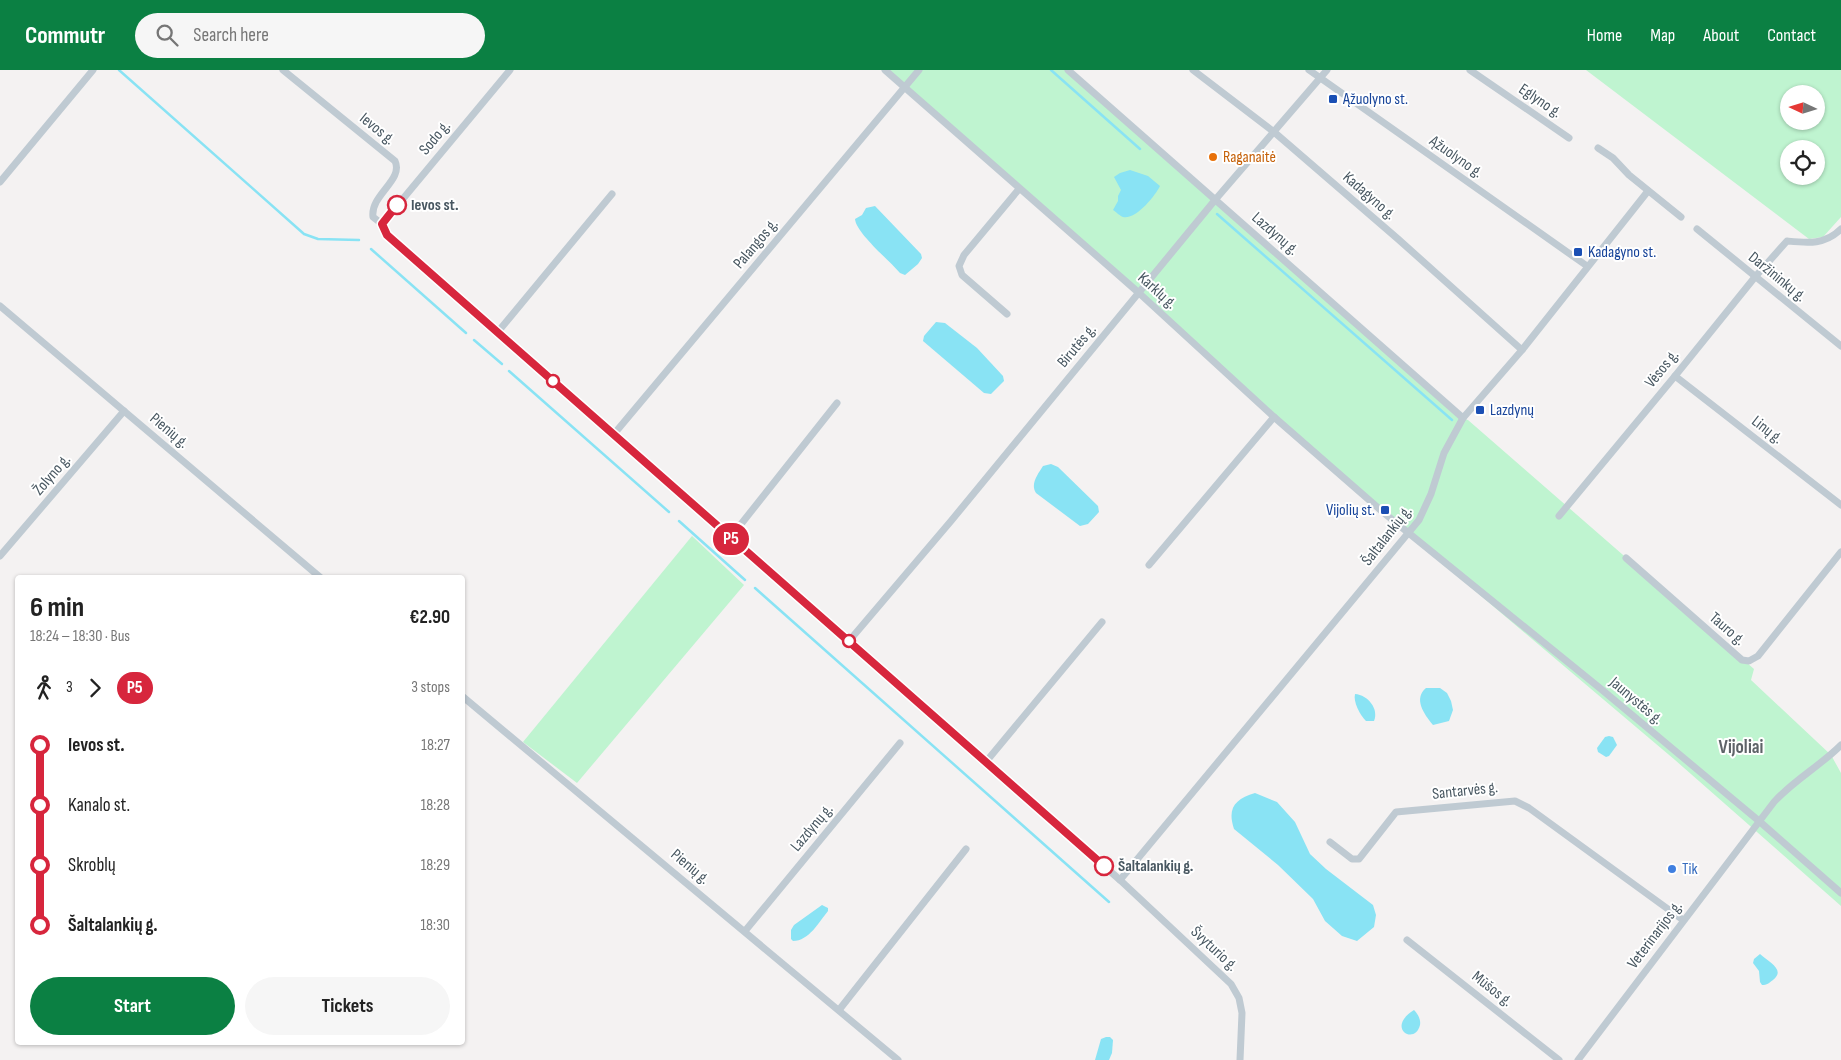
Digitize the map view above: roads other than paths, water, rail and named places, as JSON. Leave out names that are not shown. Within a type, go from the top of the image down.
[{"type":"street","points":[[0,182],[93,70]]},
{"type":"street","name":"Ievos g.","points":[[283,70],[397,165],[397,172],[378,198],[372,211],[373,217],[382,224]]},
{"type":"street","name":"Sodo g.","points":[[382,224],[510,70]]},
{"type":"street","name":"Karklų g.","points":[[885,70],[1139,293],[1274,417],[1409,534]]},
{"type":"street","name":"Palangos g.","points":[[614,434],[919,70]]},
{"type":"street","name":"Lazdynų g.","points":[[1068,70],[1463,418]]},
{"type":"street","name":"Kadagyno g.","points":[[1193,70],[1274,132],[1398,239],[1522,350]]},
{"type":"street","name":"Ąžuolyno g.","points":[[1309,70],[1587,266]]},
{"type":"street","name":"Birutės g.","points":[[849,641],[951,521],[1215,200],[1327,70]]},
{"type":"street","name":"Eglyno g.","points":[[1470,70],[1569,138]]},
{"type":"street","points":[[1598,148],[1613,158],[1648,191],[1681,217]]},
{"type":"street","points":[[1006,314],[962,275],[959,266],[964,255],[1019,189]]},
{"type":"street","name":"Šaltalankių g.","points":[[1120,880],[1420,520],[1431,494],[1444,453],[1463,418],[1522,350],[1648,191]]},
{"type":"street","points":[[497,333],[612,194]]},
{"type":"street","name":"Švyturio g.","points":[[382,224],[387,235],[1120,880],[1231,984],[1239,998],[1242,1013],[1240,1060]]},
{"type":"street","name":"Daržininkų g.","points":[[1697,229],[1841,346]]},
{"type":"street","name":"Vėsos g.","points":[[1559,516],[1755,277],[1788,241],[1812,244],[1826,240],[1841,230]]},
{"type":"street","name":"Pienių g.","points":[[0,306],[316,575]]},
{"type":"street","name":"Linų g.","points":[[1675,376],[1841,506]]},
{"type":"street","points":[[730,538],[837,403]]},
{"type":"street","name":"Žolyno g.","points":[[0,556],[124,411]]},
{"type":"street","points":[[1149,565],[1274,417]]},
{"type":"street","name":"Jaunystės g.","points":[[1409,534],[1601,689],[1759,821],[1841,893]]},
{"type":"street","name":"Tauro g.","points":[[1626,558],[1742,660],[1749,661],[1758,656],[1841,552]]},
{"type":"street","points":[[985,763],[1102,622]]},
{"type":"street","name":"Pienių g.","points":[[465,698],[898,1060]]},
{"type":"street","name":"Lazdynų g.","points":[[745,931],[900,743]]},
{"type":"street","name":"Veterinarijos g.","points":[[1578,1060],[1759,821],[1787,788],[1832,755],[1841,745]]},
{"type":"street","name":"Santarvės g.","points":[[1330,842],[1352,859],[1359,859],[1396,812],[1515,801],[1529,808],[1683,920]]},
{"type":"street","points":[[839,1010],[966,849]]},
{"type":"street","name":"Mūšos g.","points":[[1408,940],[1559,1060]]},
{"type":"water","points":[[1130,170],[1148,176],[1160,186],[1150,201],[1139,211],[1134,215],[1123,217],[1113,210],[1121,190],[1114,177]]},
{"type":"water","points":[[875,206],[921,254],[922,258],[918,264],[905,275],[900,273],[874,247],[857,225],[855,219],[862,215],[866,208]]},
{"type":"water","points":[[936,322],[945,323],[977,348],[1003,376],[1004,381],[991,394],[984,393],[923,341],[924,336]]},
{"type":"water","points":[[1051,464],[1058,467],[1098,506],[1099,512],[1088,524],[1080,526],[1034,490],[1034,483],[1043,466]]},
{"type":"water","points":[[1426,688],[1440,688],[1447,693],[1453,710],[1449,721],[1433,725],[1426,716],[1421,706],[1420,697]]},
{"type":"water","points":[[1355,694],[1364,697],[1374,707],[1374,721],[1366,721],[1361,715],[1356,704]]},
{"type":"water","points":[[1605,737],[1613,737],[1617,745],[1609,756],[1606,757],[1598,752],[1597,748]]},
{"type":"water","points":[[1255,793],[1277,802],[1295,822],[1310,854],[1326,869],[1373,905],[1376,915],[1374,927],[1357,941],[1342,936],[1325,921],[1313,899],[1278,865],[1234,829],[1232,810],[1234,805],[1242,798]]},
{"type":"water","points":[[822,905],[828,908],[828,911],[817,925],[804,938],[793,941],[791,939],[791,930],[794,925]]},
{"type":"water","points":[[1760,954],[1775,966],[1778,973],[1773,980],[1764,985],[1760,982],[1759,971],[1753,963],[1754,959]]},
{"type":"water","points":[[1414,1010],[1419,1017],[1420,1025],[1413,1034],[1408,1034],[1404,1032],[1402,1023]]},
{"type":"water","points":[[1110,1037],[1113,1040],[1112,1053],[1109,1060],[1095,1060],[1101,1039]]},
{"type":"waterway","points":[[119,70],[304,234],[318,239],[359,240]]},
{"type":"waterway","points":[[1051,70],[1140,149]]},
{"type":"waterway","points":[[1217,214],[1452,420]]},
{"type":"waterway","points":[[371,249],[466,333]]},
{"type":"waterway","points":[[474,340],[502,364]]},
{"type":"waterway","points":[[509,371],[669,512]]},
{"type":"waterway","points":[[679,521],[745,580]]},
{"type":"waterway","points":[[755,588],[1109,902]]},
{"type":"place","name":"Ąžuolyno st.","points":[[1333,99]]},
{"type":"place","name":"Raganaitė","points":[[1213,157]]},
{"type":"place","name":"Ievos st.","points":[[397,205]]},
{"type":"place","name":"Kadagyno st.","points":[[1578,252]]},
{"type":"place","name":"Lazdynų","points":[[1480,410]]},
{"type":"place","name":"Vijolių st.","points":[[1385,510]]},
{"type":"place","name":"Šaltalankių g.","points":[[1104,866]]},
{"type":"place","name":"Tik","points":[[1672,869]]},
{"type":"district","name":"Vijoliai","points":[[1741,747]]}]
